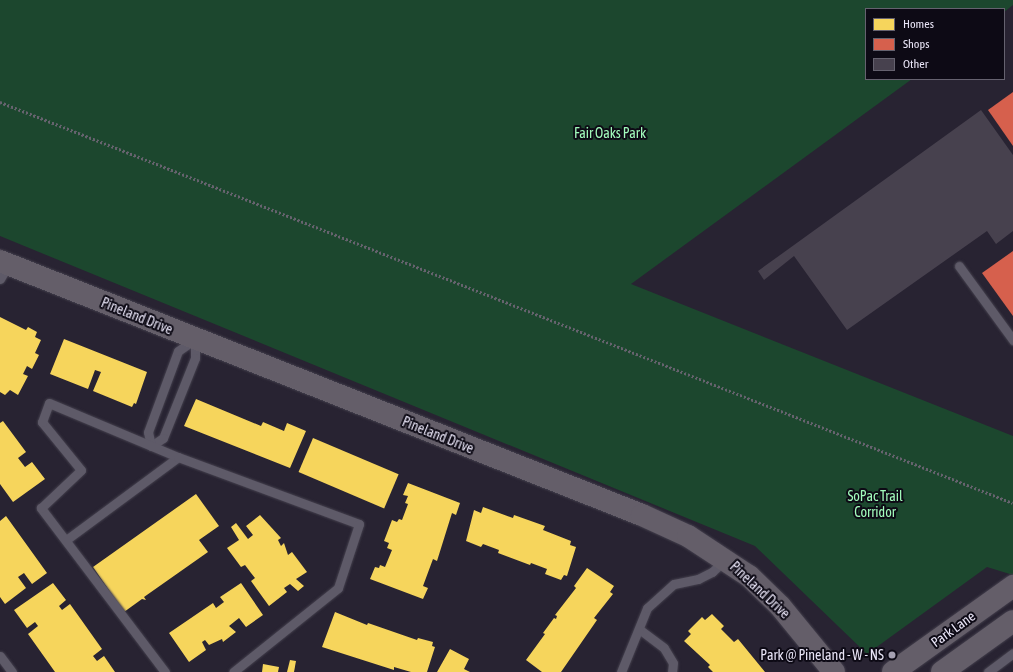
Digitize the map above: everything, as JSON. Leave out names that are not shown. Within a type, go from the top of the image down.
[{"type":"street","name":"Pineland Drive","points":[[3,268],[195,339],[642,515],[688,536],[726,559],[780,606],[834,672]]},
{"type":"street","name":"Park Lane","points":[[893,672],[1013,586]]},
{"type":"street","name":"Park Lane","points":[[942,672],[1013,621]]},
{"type":"lane","points":[[959,266],[1013,340]]},
{"type":"lane","points":[[151,446],[148,432],[178,351],[195,339]]},
{"type":"lane","points":[[151,446],[163,438],[195,358],[195,339]]},
{"type":"lane","points":[[165,672],[41,508],[81,470],[42,422],[49,403],[178,458],[359,524],[338,588],[234,672]]},
{"type":"lane","points":[[66,540],[178,458]]},
{"type":"lane","points":[[621,672],[647,608],[674,584],[698,580],[712,572],[726,559]]},
{"type":"lane","points":[[639,629],[664,648],[673,663],[672,672]]},
{"type":"lane","points":[[988,672],[1013,653]]},
{"type":"lane","points":[[0,656],[12,672]]},
{"type":"path","points":[[0,102],[1013,503]]},
{"type":"green space","points":[[0,0],[1013,0],[1013,5],[1005,11],[1005,8],[865,8],[865,80],[911,80],[631,284],[1013,436],[1013,575],[987,567],[867,654],[755,546],[0,236]]},
{"type":"building: Homes","points":[[0,317],[26,330],[28,327],[37,332],[35,337],[41,340],[35,353],[39,355],[32,369],[27,366],[23,374],[28,376],[18,395],[10,390],[5,395],[0,392]]},
{"type":"building: Homes","points":[[64,339],[147,372],[136,404],[134,403],[132,407],[93,391],[101,372],[95,370],[88,389],[50,374]]},
{"type":"building: Homes","points":[[196,399],[261,426],[263,422],[284,431],[287,423],[306,431],[290,468],[184,426]]},
{"type":"building: Homes","points":[[3,421],[26,452],[18,458],[25,467],[32,462],[45,479],[13,502],[0,484],[0,423]]},
{"type":"building: Homes","points":[[313,438],[399,474],[384,508],[299,472]]},
{"type":"building: Homes","points":[[408,483],[460,503],[456,515],[452,513],[437,561],[433,559],[423,586],[428,588],[423,599],[370,579],[375,567],[379,568],[380,565],[385,567],[392,550],[387,548],[389,543],[384,541],[392,520],[397,522],[399,519],[402,520],[408,504],[405,503],[408,496],[403,495]]},
{"type":"building: Homes","points":[[196,494],[219,526],[199,540],[208,552],[144,597],[146,600],[142,599],[124,612],[93,567]]},
{"type":"building: Homes","points":[[483,507],[513,518],[514,515],[545,526],[543,530],[571,541],[570,545],[576,547],[567,576],[564,575],[561,580],[545,574],[547,569],[531,563],[530,565],[498,553],[499,550],[483,544],[481,547],[466,541],[474,510],[481,513]]},
{"type":"building: Homes","points":[[260,515],[281,538],[278,540],[281,546],[284,543],[288,555],[292,552],[307,572],[296,579],[304,586],[298,591],[290,584],[284,588],[287,592],[269,606],[251,581],[255,578],[245,565],[241,567],[227,548],[239,540],[231,527],[236,523],[248,539],[253,535],[246,526]]},
{"type":"building: Homes","points":[[6,516],[47,573],[32,584],[24,573],[18,577],[26,588],[5,604],[0,597],[0,521]]},
{"type":"building: Homes","points":[[587,568],[614,586],[610,592],[613,594],[594,618],[597,620],[561,672],[542,672],[526,660],[545,634],[543,633],[554,618],[556,619],[557,616],[555,615],[576,588],[574,586]]},
{"type":"building: Homes","points":[[53,583],[66,600],[59,606],[62,610],[70,604],[102,649],[93,656],[97,661],[104,656],[115,672],[55,672],[28,634],[38,626],[35,622],[27,628],[14,610]]},
{"type":"building: Homes","points":[[241,583],[263,615],[246,627],[239,618],[229,626],[236,632],[223,642],[222,639],[209,645],[205,640],[202,642],[206,650],[189,662],[169,633],[213,603],[216,608],[224,602],[220,597]]},
{"type":"building: Homes","points":[[335,612],[367,625],[368,623],[417,640],[418,638],[433,642],[432,646],[435,647],[427,672],[411,672],[394,667],[394,670],[322,647]]},
{"type":"building: Homes","points":[[712,614],[724,626],[721,629],[734,642],[738,639],[765,672],[713,672],[708,667],[710,665],[684,641],[691,634],[688,631],[702,617],[705,620]]},
{"type":"building: Homes","points":[[450,649],[469,659],[464,669],[470,672],[437,672]]},
{"type":"building: Homes","points":[[290,660],[296,661],[294,672],[287,672]]},
{"type":"building: Homes","points":[[263,664],[279,667],[278,672],[262,672]]},
{"type":"building: Shops","points":[[1013,92],[1013,146],[988,110]]},
{"type":"building: Shops","points":[[1013,251],[1013,316],[982,273]]},
{"type":"building: Other","points":[[981,110],[1013,155],[1013,231],[996,244],[987,231],[847,330],[794,256],[764,280],[758,271]]},
{"type":"place","name":"Park @ Pineland - W - NS","points":[[892,655]]},
{"type":"park label","name":"Fair Oaks Park","points":[[610,133]]},
{"type":"park label","name":"SoPac Trail Corridor","points":[[875,504]]}]
